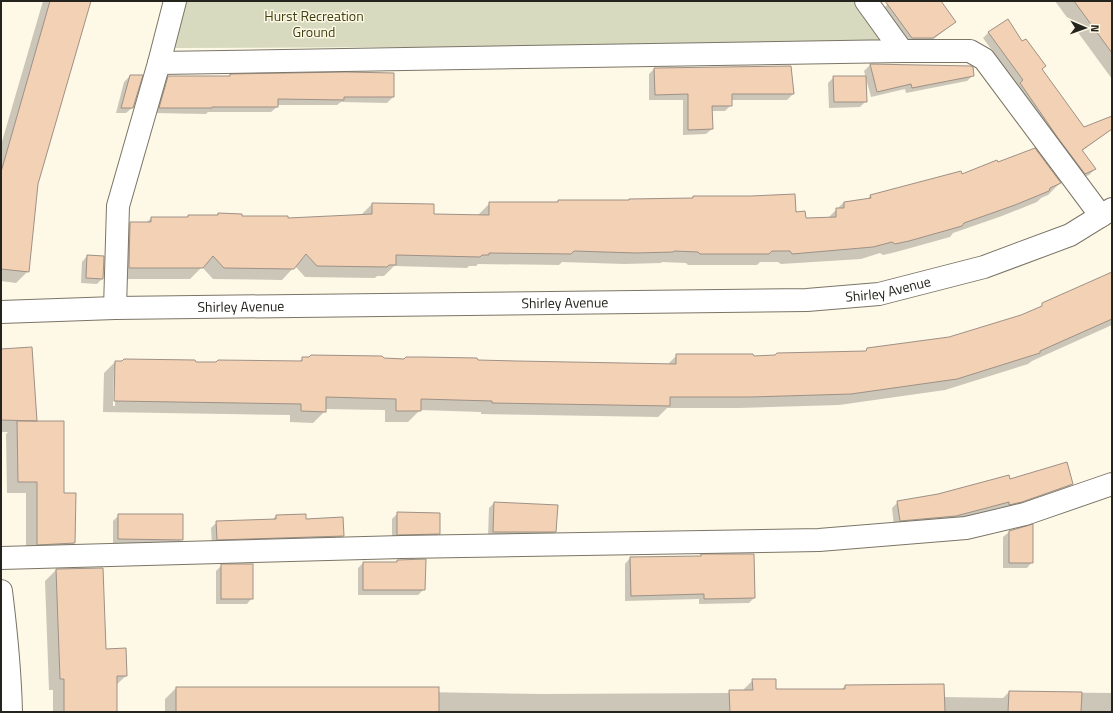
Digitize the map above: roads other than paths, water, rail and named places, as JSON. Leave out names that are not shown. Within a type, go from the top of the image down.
[{"type":"street","points":[[115,308],[118,206],[175,1]]},
{"type":"street","points":[[866,1],[902,51]]},
{"type":"street","points":[[159,62],[970,51],[984,59],[1106,213]]},
{"type":"street","name":"Shirley Avenue","points":[[1,312],[115,308],[807,300],[879,294],[984,267],[1070,235],[1106,213]]},
{"type":"street","points":[[1,558],[402,547],[819,540],[966,528],[1025,514],[1112,484]]},
{"type":"street","points":[[1,591],[11,680],[11,712]]},
{"type":"park label","name":"Hurst Recreation Ground","points":[[314,24]]}]
